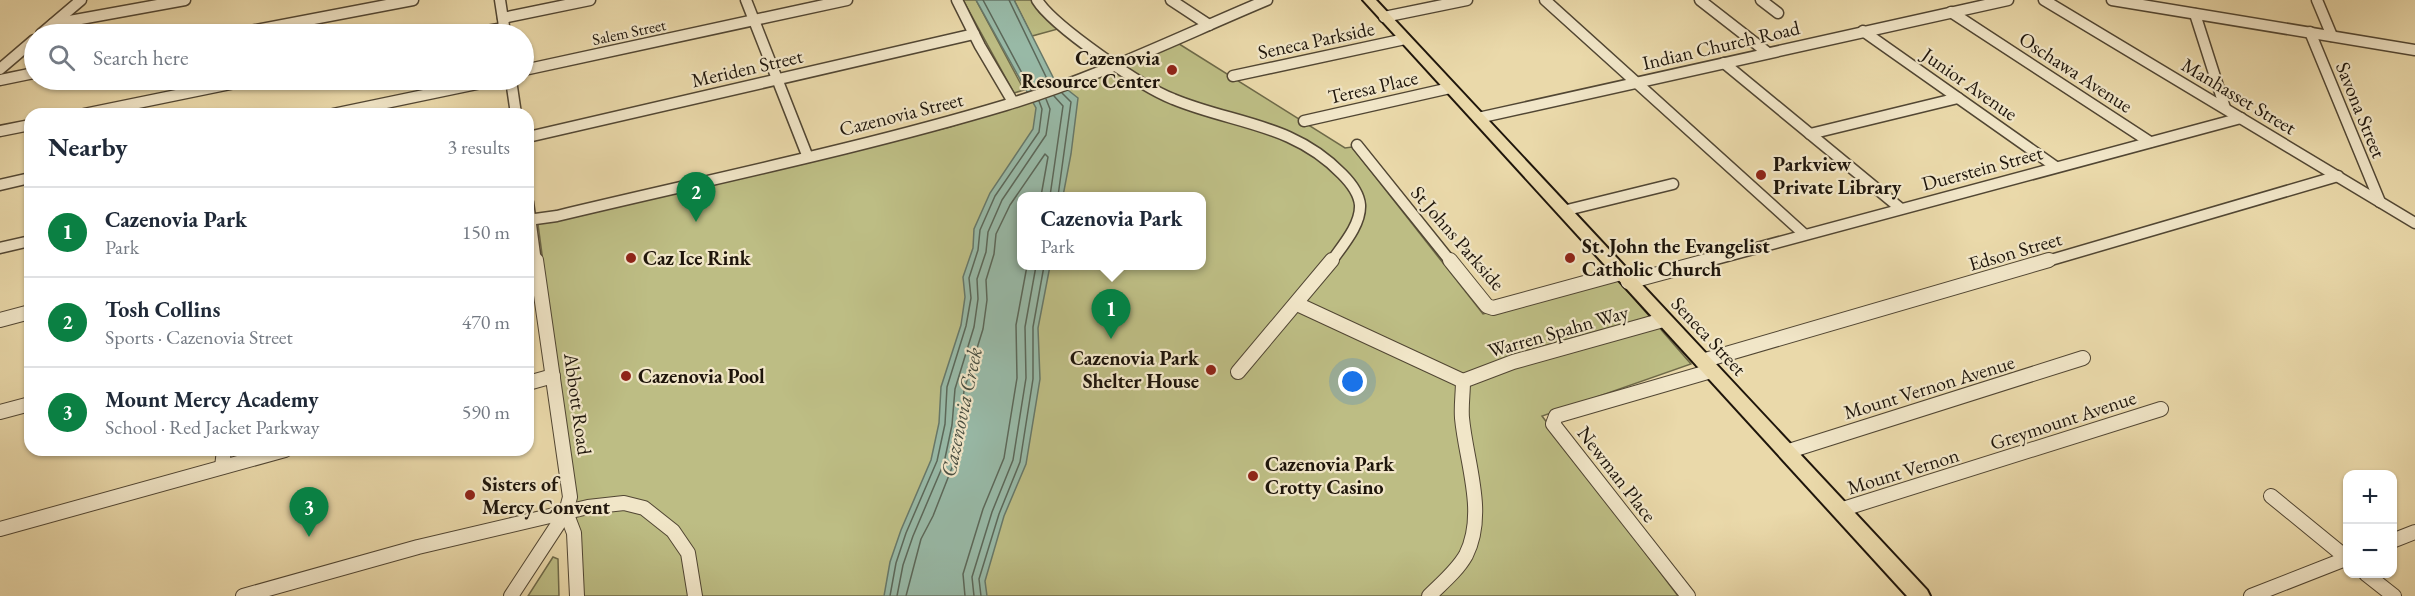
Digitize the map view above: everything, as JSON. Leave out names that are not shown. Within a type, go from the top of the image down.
[{"type":"main road","name":"Seneca Street","points":[[1369,0],[1920,596]]},
{"type":"street","points":[[52,24],[81,0]]},
{"type":"street","points":[[52,24],[185,0]]},
{"type":"street","points":[[288,24],[413,0]]},
{"type":"street","points":[[500,0],[504,24]]},
{"type":"street","points":[[511,24],[590,0]]},
{"type":"street","points":[[746,0],[807,155]]},
{"type":"street","name":"Salem Street","points":[[534,68],[847,0]]},
{"type":"street","points":[[957,0],[1013,102]]},
{"type":"street","points":[[1038,0],[1043,10],[1058,23],[1116,64],[1177,101],[1254,123],[1286,136],[1331,163],[1348,180],[1358,199],[1358,217],[1334,257],[1298,304],[1238,372]]},
{"type":"street","points":[[1171,0],[1209,25]]},
{"type":"street","name":"Cazenovia Street","points":[[534,219],[556,216],[915,130],[1013,102],[1116,64],[1267,0]]},
{"type":"street","points":[[1384,17],[1467,0]]},
{"type":"street","points":[[1545,0],[1804,234]]},
{"type":"street","points":[[1700,0],[1768,53]]},
{"type":"street","points":[[1761,0],[1778,13]]},
{"type":"street","name":"Indian Church Road","points":[[1478,118],[2005,0]]},
{"type":"street","name":"Manhasset Street","points":[[2044,0],[2415,223]]},
{"type":"street","points":[[2112,0],[2415,50]]},
{"type":"street","points":[[2181,0],[2184,12]]},
{"type":"street","points":[[2317,0],[2332,36]]},
{"type":"street","name":"Oschawa Avenue","points":[[1951,12],[2150,142]]},
{"type":"street","points":[[2195,14],[2225,108]]},
{"type":"street","name":"Junior Avenue","points":[[1863,31],[2056,167]]},
{"type":"street","name":"Savona Street","points":[[2310,32],[2380,202]]},
{"type":"street","name":"Meriden Street","points":[[534,136],[974,34]]},
{"type":"street","name":"Seneca Parkside","points":[[1233,76],[1405,39]]},
{"type":"street","points":[[0,69],[24,48]]},
{"type":"street","points":[[1,52],[15,56]]},
{"type":"street","points":[[1724,63],[1900,208]]},
{"type":"street","points":[[0,80],[24,76]]},
{"type":"street","name":"Teresa Place","points":[[1304,121],[1450,88]]},
{"type":"street","points":[[113,108],[201,90]]},
{"type":"street","points":[[362,108],[448,90]]},
{"type":"street","points":[[512,90],[515,108]]},
{"type":"street","points":[[1810,134],[1958,98]]},
{"type":"street","name":"Duerstein Street","points":[[1624,278],[1804,234],[2241,118]]},
{"type":"street","points":[[0,131],[24,126]]},
{"type":"street","name":"St Johns Parkside","points":[[1357,145],[1487,306],[1493,308],[1624,278]]},
{"type":"street","name":"Edson Street","points":[[1707,366],[2337,176]]},
{"type":"street","points":[[0,184],[24,179]]},
{"type":"street","points":[[1563,211],[1673,184]]},
{"type":"street","points":[[0,248],[24,242]]},
{"type":"street","name":"Abbott Road","points":[[511,596],[566,512],[570,497],[534,252]]},
{"type":"street","points":[[1298,304],[1463,381],[1462,417],[1476,501],[1476,520],[1461,564],[1429,596]]},
{"type":"street","points":[[0,320],[24,314]]},
{"type":"street","name":"Warren Spahn Way","points":[[1463,381],[1513,362],[1664,320]]},
{"type":"street","name":"Mount Vernon Avenue","points":[[1786,452],[2082,358]]},
{"type":"street","name":"Newman Place","points":[[1688,596],[1553,424],[1556,416],[1707,366]]},
{"type":"street","points":[[534,381],[553,376]]},
{"type":"street","points":[[0,412],[24,406]]},
{"type":"street","name":"Greymount Avenue","points":[[1976,469],[2161,409]]},
{"type":"street","points":[[222,467],[223,456]]},
{"type":"street","points":[[0,529],[263,456]]},
{"type":"street","name":"Mount Vernon","points":[[1840,510],[1976,469]]},
{"type":"street","points":[[2271,496],[2343,555]]},
{"type":"street","points":[[243,596],[418,547],[566,512],[615,503],[634,505],[651,513],[673,531],[688,553],[695,596]]},
{"type":"street","points":[[566,512],[574,533],[577,596]]},
{"type":"street","points":[[2397,539],[2415,532]]},
{"type":"street","points":[[2251,596],[2343,560]]},
{"type":"street","points":[[2372,578],[2394,596]]},
{"type":"green space","points":[[963,0],[976,0],[1024,90],[1014,93]]},
{"type":"green space","points":[[1014,0],[1033,0],[1039,12],[1058,29],[1032,36]]},
{"type":"green space","points":[[1176,42],[1345,148],[1352,147],[1483,314],[1616,278],[1691,364],[1542,416],[1678,596],[580,596],[574,495],[538,224],[950,127],[1085,83]]},
{"type":"green space","points":[[553,557],[558,559],[559,596],[528,596]]},
{"type":"water","name":"Cazenovia Creek","points":[[976,0],[1014,0],[1054,79],[1078,98],[1064,192],[1017,192],[1017,270],[1049,270],[1038,328],[1040,379],[1026,464],[1004,516],[985,581],[987,596],[884,596],[890,562],[901,530],[931,460],[939,423],[941,387],[961,325],[965,297],[963,277],[973,248],[974,229],[990,193],[1033,129],[1036,108]]},
{"type":"place","name":"Cazenovia Resource Center","points":[[1172,70]]},
{"type":"place","name":"Parkview Private Library","points":[[1761,175]]},
{"type":"place","name":"Tosh Collins","points":[[696,222]]},
{"type":"place","name":"Caz Ice Rink","points":[[631,258]]},
{"type":"place","name":"St. John the Evangelist Catholic Church","points":[[1570,258]]},
{"type":"place","name":"Cazenovia Park","points":[[1111,339]]},
{"type":"place","name":"Cazenovia Park Shelter House","points":[[1211,370]]},
{"type":"place","name":"Cazenovia Pool","points":[[626,376]]},
{"type":"place","name":"Cazenovia Park Crotty Casino","points":[[1253,476]]},
{"type":"place","name":"Sisters of Mercy Convent","points":[[470,495]]},
{"type":"place","name":"Mount Mercy Academy","points":[[309,537]]}]
